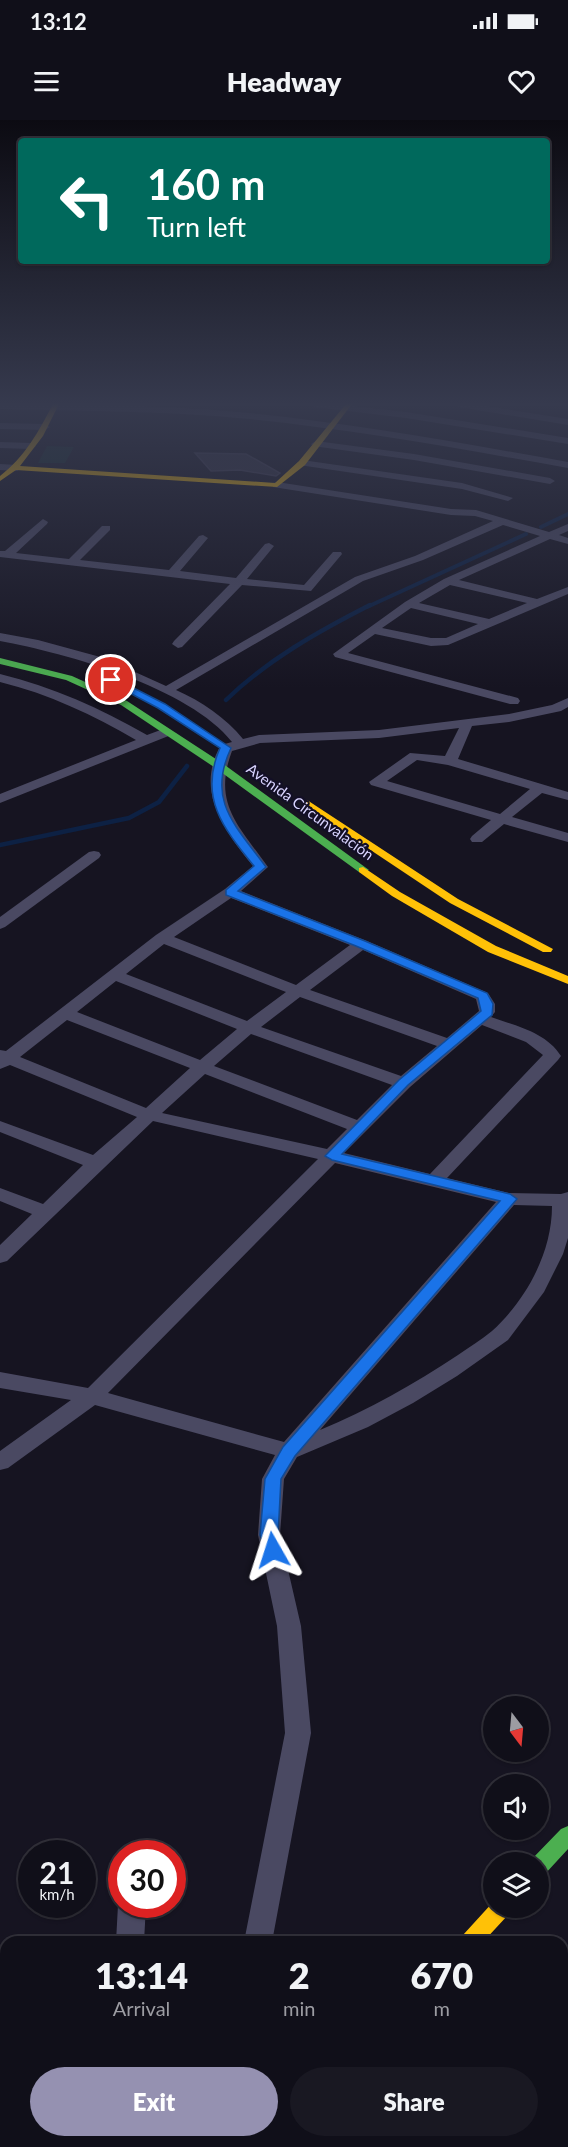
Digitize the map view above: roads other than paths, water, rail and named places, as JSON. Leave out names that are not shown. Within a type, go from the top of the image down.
[{"type":"main road","points":[[0,649],[28,653],[91,671],[141,694]]},
{"type":"main road","name":"Avenida Circunvalación","points":[[0,661],[69,678],[124,704],[218,765],[396,894],[492,949],[568,980]]},
{"type":"main road","name":"Avenida Circunvalación","points":[[227,744],[245,761]]},
{"type":"main road","name":"Avenida Circunvalación","points":[[294,794],[429,886],[521,938],[559,954]]},
{"type":"main road","points":[[549,1855],[568,1834]]},
{"type":"main road","points":[[475,1936],[492,1918]]},
{"type":"street","points":[[365,499],[451,512],[476,513],[568,542]]},
{"type":"street","points":[[476,513],[509,499]]},
{"type":"street","points":[[4,555],[43,522]]},
{"type":"street","points":[[166,691],[359,579],[419,558],[500,522]]},
{"type":"street","points":[[514,701],[339,654],[409,604],[448,581],[568,527]]},
{"type":"street","points":[[72,562],[106,528]]},
{"type":"street","points":[[172,574],[203,538]]},
{"type":"street","points":[[178,644],[239,581],[269,546]]},
{"type":"street","points":[[4,555],[307,589],[337,554]]},
{"type":"street","points":[[448,581],[539,603]]},
{"type":"street","points":[[373,630],[440,642],[568,590]]},
{"type":"street","points":[[409,604],[489,623]]},
{"type":"street","points":[[0,637],[38,644],[100,661],[190,701],[229,730],[227,744],[218,765],[218,802],[232,831],[261,867],[230,892],[162,938],[3,1059]]},
{"type":"street","points":[[0,678],[36,686],[96,711],[146,740]]},
{"type":"street","points":[[227,744],[259,739],[379,734],[467,724],[556,708],[568,702]]},
{"type":"street","points":[[450,761],[467,724]]},
{"type":"street","points":[[1,797],[166,732]]},
{"type":"street","points":[[568,796],[450,761],[415,756],[376,782],[568,838]]},
{"type":"street","points":[[477,839],[541,787]]},
{"type":"street","points":[[0,924],[94,855]]},
{"type":"street","points":[[0,1462],[92,1396],[404,1083],[488,1012],[487,1004],[482,996],[361,944],[230,892]]},
{"type":"street","points":[[162,938],[298,991],[449,1044]]},
{"type":"street","points":[[0,1256],[96,1163],[201,1068],[249,1028],[361,944]]},
{"type":"street","points":[[114,975],[249,1028],[404,1083]]},
{"type":"street","points":[[63,1013],[360,1128]]},
{"type":"street","points":[[434,1181],[552,1056],[540,1042],[480,1019]]},
{"type":"street","points":[[0,1380],[92,1396],[289,1451],[335,1434],[431,1384],[503,1333],[547,1274],[563,1220],[564,1199],[510,1199],[148,1115],[3,1059]]},
{"type":"street","points":[[0,1126],[96,1163]]},
{"type":"street","points":[[0,1194],[46,1212]]},
{"type":"street","points":[[259,1936],[298,1733],[289,1626],[269,1535],[273,1479],[289,1451],[510,1199]]},
{"type":"street","points":[[130,1936],[131,1918]]},
{"type":"waterway","points":[[541,527],[568,514]]},
{"type":"waterway","points":[[367,607],[526,534]]},
{"type":"waterway","points":[[226,700],[294,647],[370,605]]},
{"type":"waterway","points":[[0,845],[129,818],[159,802],[187,766]]}]
